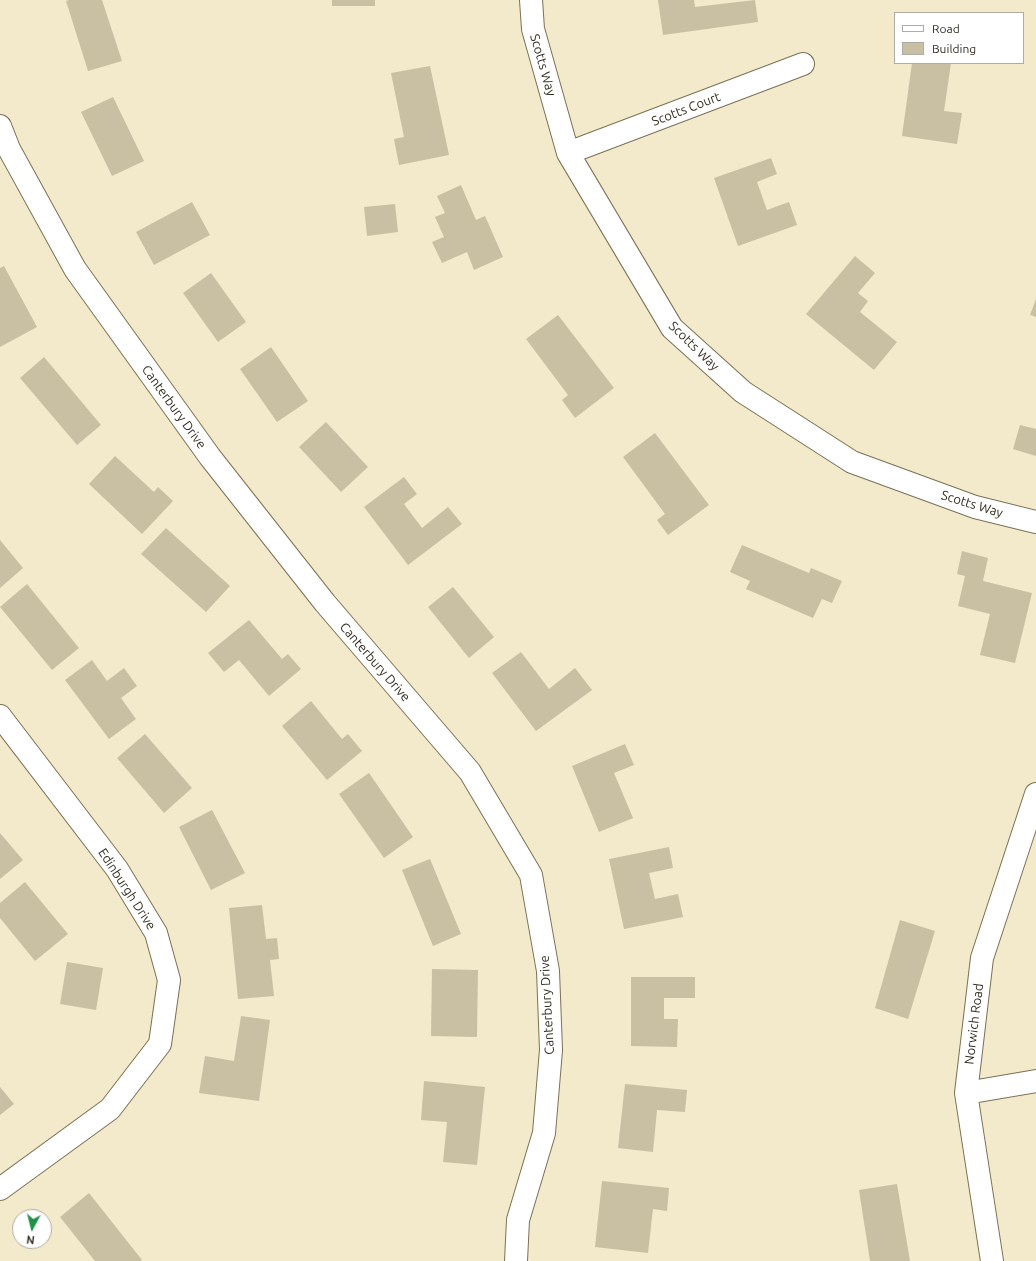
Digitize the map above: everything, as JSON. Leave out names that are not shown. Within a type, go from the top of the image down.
[{"type":"street","name":"Scotts Way","points":[[532,0],[533,29],[568,153],[672,328],[743,392],[852,462],[975,507],[1036,522]]},
{"type":"street","name":"Scotts Court","points":[[568,153],[803,64]]},
{"type":"street","name":"Canterbury Drive","points":[[0,126],[9,149],[75,270],[210,457],[315,591],[470,772],[531,875],[548,971],[551,1050],[544,1133],[518,1220],[516,1261]]},
{"type":"street","name":"Edinburgh Drive","points":[[0,716],[117,869],[156,933],[169,980],[160,1044],[110,1109],[0,1189]]},
{"type":"street","name":"Norwich Road","points":[[992,1261],[966,1093],[982,958],[1036,794]]},
{"type":"street","points":[[966,1093],[1036,1081]]},
{"type":"building","points":[[102,0],[122,61],[88,71],[66,1]]},
{"type":"building","points":[[332,0],[375,0],[375,6],[332,6]]},
{"type":"building","points":[[658,0],[694,0],[695,7],[755,0],[758,22],[663,35]]},
{"type":"building","points":[[912,64],[951,64],[944,111],[962,113],[957,144],[902,136]]},
{"type":"building","points":[[430,66],[449,155],[399,165],[394,139],[404,137],[391,73]]},
{"type":"building","points":[[113,97],[144,161],[112,176],[81,112]]},
{"type":"building","points":[[771,158],[777,174],[757,182],[767,210],[789,202],[797,225],[738,246],[714,178]]},
{"type":"building","points":[[461,185],[476,220],[485,216],[503,257],[474,270],[467,252],[442,263],[432,242],[444,237],[435,217],[445,213],[437,196]]},
{"type":"building","points":[[192,202],[210,235],[154,265],[136,232]]},
{"type":"building","points":[[395,204],[398,232],[367,236],[364,207]]},
{"type":"building","points":[[855,256],[875,273],[858,293],[868,301],[860,312],[897,342],[874,370],[806,314]]},
{"type":"building","points":[[4,266],[37,327],[0,347],[0,268]]},
{"type":"building","points":[[211,273],[246,322],[218,342],[183,293]]},
{"type":"building","points":[[1036,299],[1036,317],[1030,315]]},
{"type":"building","points":[[558,315],[614,388],[575,418],[562,400],[568,395],[526,339]]},
{"type":"building","points":[[271,347],[308,401],[277,422],[240,369]]},
{"type":"building","points":[[44,357],[101,425],[77,445],[20,378]]},
{"type":"building","points":[[326,422],[368,467],[341,492],[299,447]]},
{"type":"building","points":[[1020,425],[1036,429],[1036,456],[1013,449]]},
{"type":"building","points":[[655,433],[709,505],[668,535],[657,520],[665,514],[623,457]]},
{"type":"building","points":[[115,456],[154,492],[158,487],[173,501],[142,534],[89,484]]},
{"type":"building","points":[[404,477],[417,494],[404,504],[422,528],[448,507],[462,524],[408,565],[364,507]]},
{"type":"building","points":[[166,528],[230,586],[206,612],[141,554]]},
{"type":"building","points":[[0,540],[23,568],[0,588]]},
{"type":"building","points":[[742,545],[809,573],[811,568],[842,581],[832,603],[822,599],[813,618],[746,589],[750,581],[730,572]]},
{"type":"building","points":[[962,551],[988,558],[983,581],[1032,593],[1015,663],[980,655],[990,614],[958,606],[965,576],[957,574]]},
{"type":"building","points":[[27,584],[79,648],[52,670],[0,607]]},
{"type":"building","points":[[453,587],[494,637],[469,658],[428,607]]},
{"type":"building","points":[[249,620],[282,659],[288,654],[301,669],[269,696],[239,660],[224,672],[208,653]]},
{"type":"building","points":[[521,652],[549,689],[575,668],[592,690],[536,731],[492,673]]},
{"type":"building","points":[[92,660],[107,681],[124,668],[137,686],[121,698],[136,719],[109,739],[65,680]]},
{"type":"building","points":[[311,701],[342,739],[348,734],[362,751],[327,780],[282,726]]},
{"type":"building","points":[[145,734],[192,788],[164,813],[117,758]]},
{"type":"building","points":[[625,744],[634,765],[614,773],[633,818],[599,832],[572,766]]},
{"type":"building","points":[[369,773],[413,837],[384,858],[339,794]]},
{"type":"building","points":[[212,810],[245,873],[211,890],[179,827]]},
{"type":"building","points":[[0,833],[23,860],[0,879]]},
{"type":"building","points":[[669,847],[673,868],[649,873],[655,899],[678,894],[683,917],[624,929],[609,859]]},
{"type":"building","points":[[430,859],[461,934],[433,946],[402,870]]},
{"type":"building","points":[[25,882],[68,934],[35,961],[0,918],[0,903]]},
{"type":"building","points":[[262,905],[266,939],[277,938],[279,959],[270,960],[274,996],[238,999],[229,908]]},
{"type":"building","points":[[900,920],[935,931],[908,1019],[875,1008]]},
{"type":"building","points":[[67,962],[103,968],[96,1010],[60,1004]]},
{"type":"building","points":[[432,969],[478,970],[477,1037],[431,1036]]},
{"type":"building","points":[[631,977],[695,977],[695,998],[664,998],[664,1019],[678,1019],[677,1047],[631,1046]]},
{"type":"building","points":[[241,1016],[270,1020],[259,1101],[199,1093],[205,1056],[234,1061]]},
{"type":"building","points":[[424,1081],[485,1087],[477,1165],[443,1162],[447,1122],[421,1120]]},
{"type":"building","points":[[625,1084],[687,1090],[685,1112],[657,1110],[653,1152],[618,1148]]},
{"type":"building","points":[[0,1087],[14,1104],[0,1115]]},
{"type":"building","points":[[602,1181],[669,1188],[667,1211],[653,1209],[648,1253],[595,1247]]},
{"type":"building","points":[[897,1184],[910,1261],[870,1261],[859,1190]]},
{"type":"building","points":[[89,1193],[142,1260],[95,1261],[60,1217]]}]
